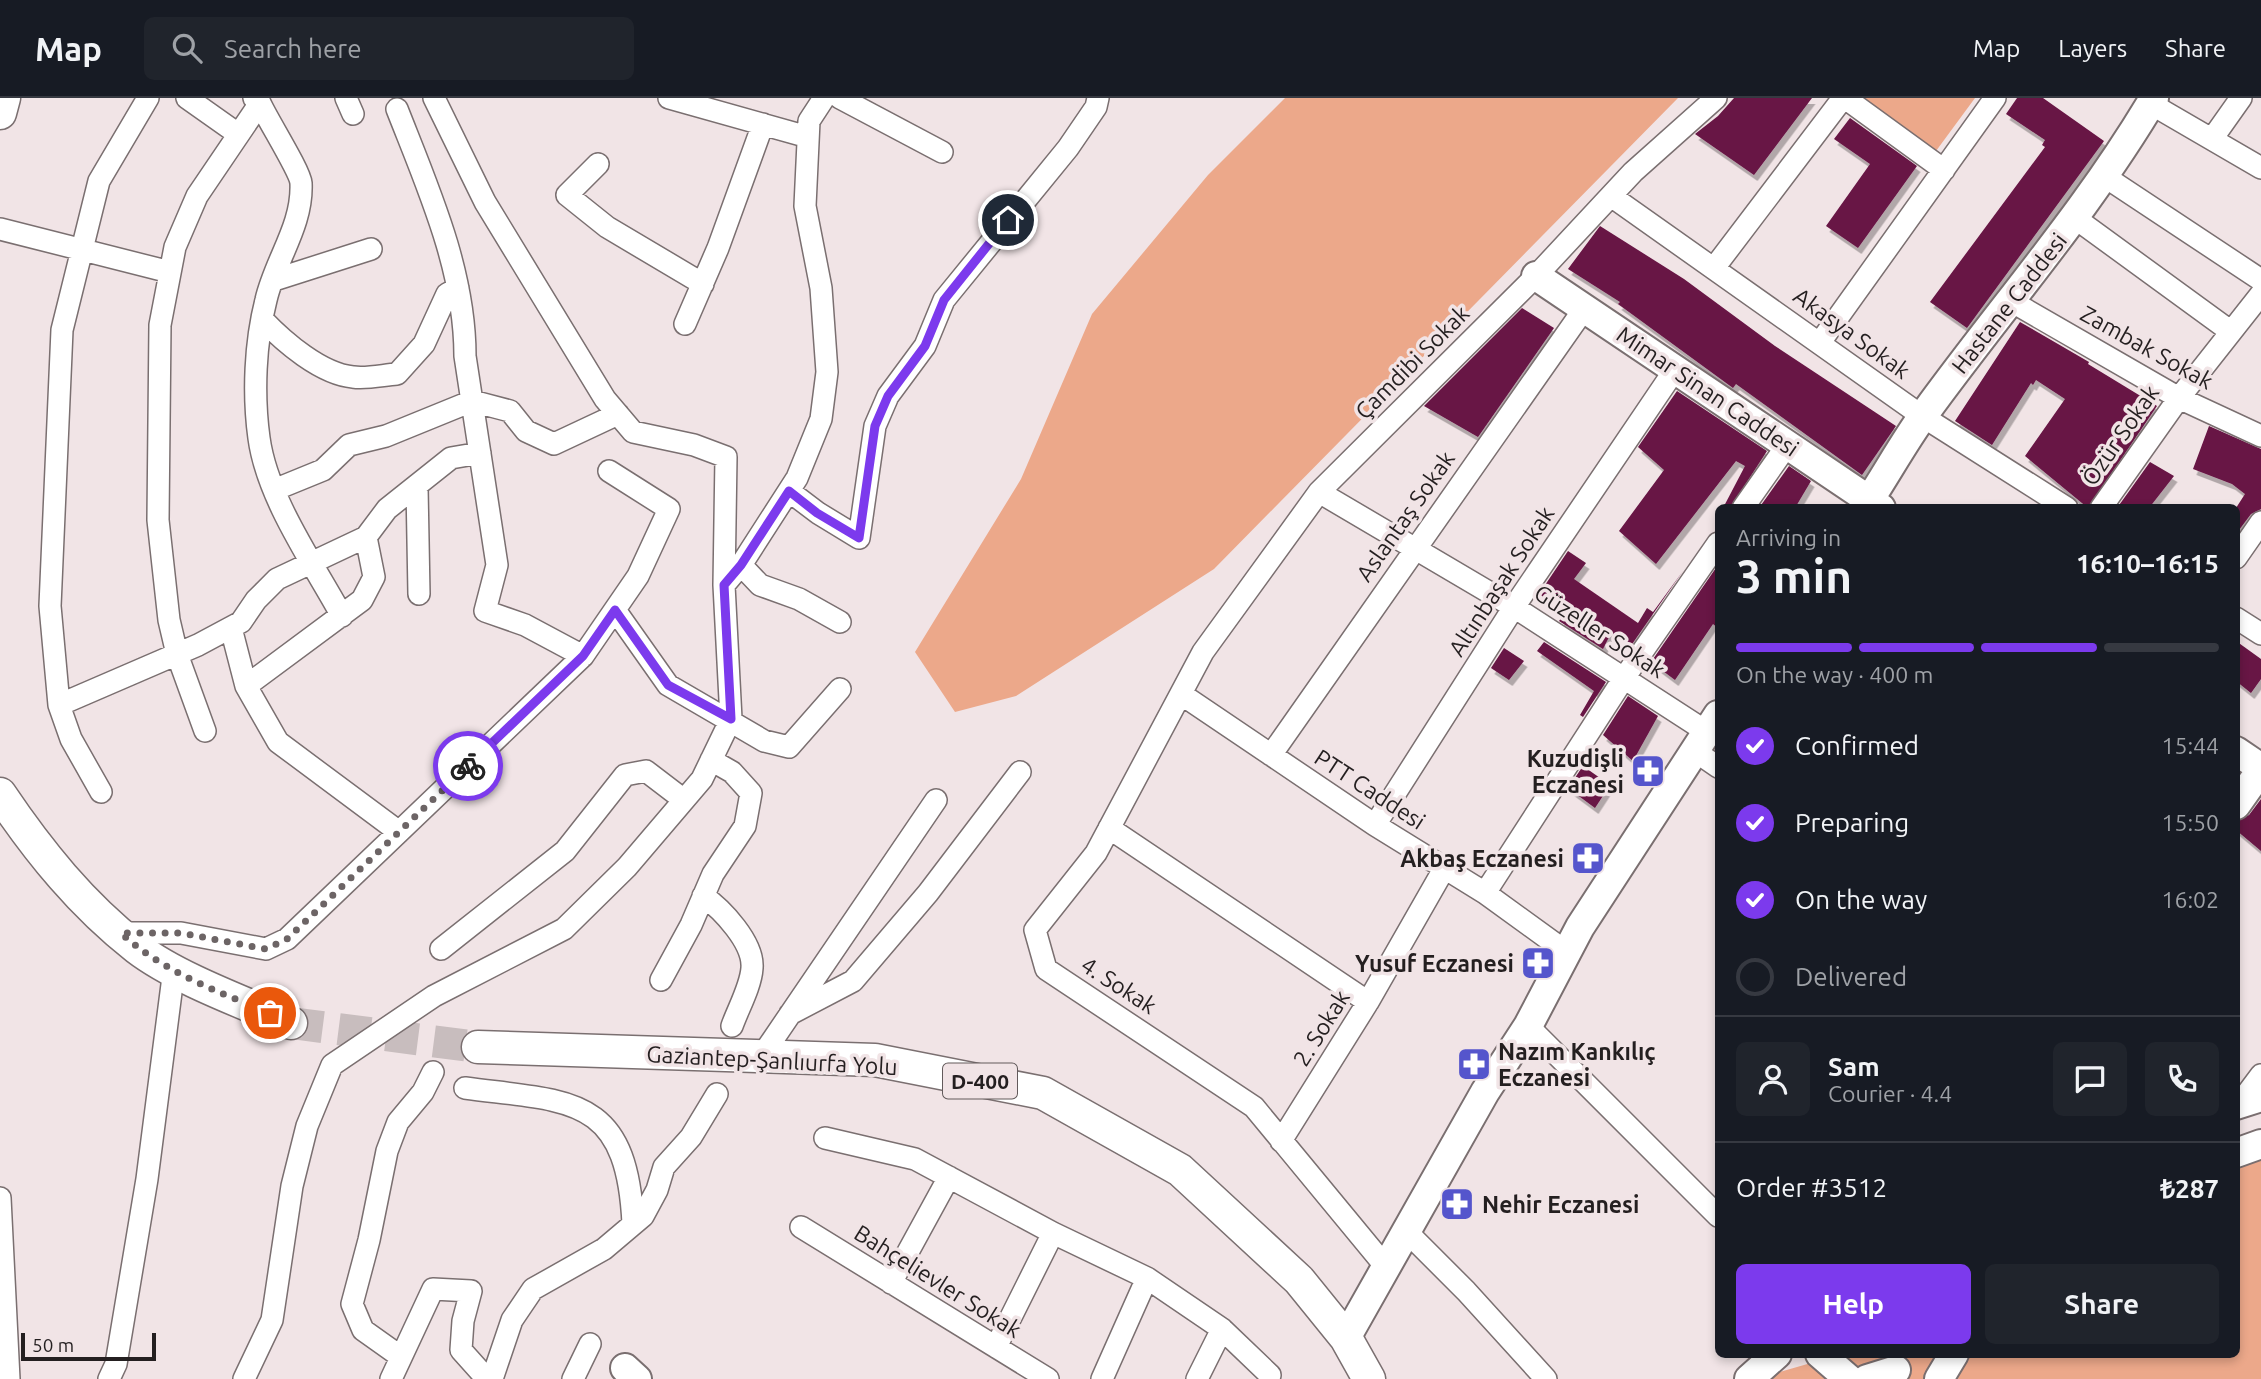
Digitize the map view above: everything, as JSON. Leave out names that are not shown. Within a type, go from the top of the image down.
[{"type":"main road","points":[[0,113],[4,98]]},
{"type":"main road","points":[[0,794],[36,847],[80,897],[139,950],[291,1023]]},
{"type":"main road","name":"Gaziantep-Şanlıurfa Yolu","points":[[478,1047],[875,1060],[1043,1093],[1180,1170],[1299,1280],[1346,1339],[1368,1379]]},
{"type":"street","points":[[101,792],[71,739],[59,705],[50,606],[62,330],[99,181],[148,98]]},
{"type":"street","points":[[187,98],[238,134]]},
{"type":"street","points":[[244,1379],[272,1320],[292,1186],[307,1126],[332,1065],[434,996],[564,929],[627,867],[702,779],[731,719],[724,585],[726,457],[694,445],[633,432],[618,414],[606,399],[485,202],[434,98]]},
{"type":"street","points":[[669,98],[808,137]]},
{"type":"street","points":[[724,585],[741,565],[789,491],[821,419],[827,372],[821,288],[805,206],[809,121],[824,98]]},
{"type":"street","points":[[840,98],[942,152]]},
{"type":"street","points":[[789,491],[817,513],[859,538],[875,426],[888,396],[925,346],[944,300],[1069,148],[1096,107],[1098,98]]},
{"type":"street","name":"Çamdibi Sokak","points":[[1181,694],[1203,652],[1319,492],[1536,276],[1611,196],[1716,98]]},
{"type":"street","points":[[1713,268],[1844,98],[1944,170]]},
{"type":"street","points":[[1821,341],[1995,98]]},
{"type":"street","points":[[2212,139],[2241,98]]},
{"type":"street","points":[[205,732],[177,654],[169,620],[158,520],[160,325],[175,247],[197,196],[257,100]]},
{"type":"street","points":[[257,100],[301,180],[299,207],[266,298],[257,354],[259,439],[274,490],[342,616]]},
{"type":"street","points":[[2153,101],[2261,168]]},
{"type":"street","name":"Hastane Caddesi","points":[[1872,504],[1922,416],[2075,218],[2153,101]]},
{"type":"street","points":[[397,109],[424,176],[458,288],[465,324],[465,356],[497,565],[485,611],[525,625],[583,656]]},
{"type":"street","points":[[685,324],[703,284],[763,124]]},
{"type":"street","points":[[598,164],[567,195],[607,227],[703,284]]},
{"type":"street","points":[[2104,176],[2261,280]]},
{"type":"street","name":"Akasya Sokak","points":[[1611,196],[1821,341],[1922,416],[2061,504]]},
{"type":"street","points":[[2075,218],[2230,331]]},
{"type":"street","points":[[0,229],[80,252],[170,272]]},
{"type":"street","points":[[274,280],[371,249]]},
{"type":"street","name":"Mimar Sinan Caddesi","points":[[1536,276],[1788,444],[1870,504]]},
{"type":"street","points":[[263,320],[281,339],[313,361],[352,377],[397,374],[424,344],[447,293],[458,288]]},
{"type":"street","name":"Özür Sokak","points":[[2104,504],[2179,398],[2261,295]]},
{"type":"street","name":"Zambak Sokak","points":[[2009,300],[2179,398],[2261,436]]},
{"type":"street","name":"Aslantaş Sokak","points":[[1271,755],[1413,549],[1584,309]]},
{"type":"street","name":"Altınbaşak Sokak","points":[[1375,825],[1514,607],[1676,368]]},
{"type":"street","points":[[274,490],[323,470],[349,445],[386,436],[472,401],[510,411],[526,431],[554,444],[618,414]]},
{"type":"street","points":[[1746,504],[1788,444]]},
{"type":"street","points":[[59,705],[231,628],[241,622],[256,600],[277,579],[366,537],[387,509],[451,458],[480,453]]},
{"type":"street","points":[[121,933],[181,933],[266,949],[287,939],[583,656],[615,610],[638,576],[669,509],[609,471]]},
{"type":"street","points":[[416,487],[419,594]]},
{"type":"street","name":"Güzeller Sokak","points":[[1319,492],[1514,607],[1707,732],[1715,757]]},
{"type":"street","points":[[2240,552],[2261,522]]},
{"type":"street","points":[[246,686],[362,600],[374,577],[366,537]]},
{"type":"street","points":[[1485,893],[1624,678],[1715,547]]},
{"type":"street","points":[[741,565],[760,585],[799,599],[840,622]]},
{"type":"street","points":[[615,610],[668,685],[731,719],[764,741],[789,747],[840,689]]},
{"type":"street","points":[[2240,621],[2261,634]]},
{"type":"street","points":[[231,628],[246,686],[278,743],[399,832]]},
{"type":"street","name":"PTT Caddesi","points":[[1181,694],[1375,825],[1485,893],[1565,951]]},
{"type":"street","name":"4. Sokak","points":[[1181,694],[1096,853],[1035,930],[1045,968],[1254,1107],[1386,1267]]},
{"type":"street","points":[[1346,1339],[1485,1091],[1528,1026],[1565,951],[1707,732]]},
{"type":"street","points":[[2240,754],[2261,769],[2240,798]]},
{"type":"street","points":[[661,980],[713,874],[745,826],[751,793],[732,772],[711,760]]},
{"type":"street","points":[[441,949],[565,851],[625,775],[646,771],[684,800]]},
{"type":"street","points":[[790,1014],[853,981],[928,893],[1020,772]]},
{"type":"street","points":[[761,1056],[936,800]]},
{"type":"street","points":[[1110,828],[1368,1002]]},
{"type":"street","name":"2. Sokak","points":[[1282,1141],[1368,1002],[1444,869]]},
{"type":"street","points":[[704,896],[722,909],[743,940],[752,967],[732,1026]]},
{"type":"street","points":[[109,1379],[116,1364],[147,1179],[174,969]]},
{"type":"street","points":[[1528,1026],[1715,1213]]},
{"type":"street","points":[[401,1357],[363,1330],[352,1304],[369,1240],[387,1151],[398,1122],[423,1092],[433,1073]]},
{"type":"street","points":[[2246,1102],[2261,1075]]},
{"type":"street","points":[[465,1088],[558,1100],[584,1109],[604,1126],[624,1161],[633,1224]]},
{"type":"street","points":[[492,1379],[512,1321],[533,1289],[604,1249],[643,1216],[657,1190],[664,1167],[691,1137],[717,1094]]},
{"type":"street","points":[[825,1138],[915,1159],[1054,1233],[1147,1278],[1222,1329],[1270,1375]]},
{"type":"street","points":[[2240,1152],[2261,1144]]},
{"type":"street","points":[[891,1283],[949,1178]]},
{"type":"street","points":[[0,1198],[9,1379]]},
{"type":"street","name":"Bahçelievler Sokak","points":[[801,1227],[1048,1379]]},
{"type":"street","points":[[1406,1231],[1466,1291],[1546,1379]]},
{"type":"street","points":[[996,1347],[1054,1233]]},
{"type":"street","points":[[1102,1379],[1147,1278]]},
{"type":"street","points":[[391,1379],[433,1289],[471,1291],[463,1321],[461,1350],[486,1379]]},
{"type":"street","points":[[1197,1379],[1222,1329]]},
{"type":"street","points":[[573,1379],[590,1344]]},
{"type":"street","points":[[1749,1379],[1773,1358]]},
{"type":"street","points":[[1825,1358],[1849,1379]]},
{"type":"street","points":[[1939,1379],[1952,1358]]},
{"type":"street","points":[[1867,1379],[1896,1368]]},
{"type":"shaded area","points":[[1285,98],[1678,98],[1214,569],[1016,696],[955,712],[915,652],[1021,479],[1092,314],[1208,175]]},
{"type":"shaded area","points":[[1862,98],[1975,98],[1936,151]]},
{"type":"shaded area","points":[[2261,1138],[2261,1379],[1756,1379],[1828,1358],[2240,1358],[2240,1146]]},
{"type":"building","points":[[1734,98],[1812,98],[1754,175],[1695,134],[1718,116]]},
{"type":"building","points":[[2017,98],[2043,98],[2104,141],[1967,328],[1930,302],[2045,147],[2042,145],[2045,140],[2006,114]]},
{"type":"building","points":[[1850,118],[1917,166],[1858,248],[1826,226],[1870,164],[1834,139]]},
{"type":"building","points":[[1600,226],[1684,279],[1775,346],[1896,426],[1862,475],[1736,384],[1733,388],[1618,304],[1620,302],[1568,269]]},
{"type":"building","points":[[1522,308],[1554,328],[1478,437],[1424,406]]},
{"type":"building","points":[[2020,322],[2157,406],[2091,504],[2083,504],[2025,456],[2065,399],[2036,380],[2033,385],[2031,383],[1992,445],[1955,421]]},
{"type":"building","points":[[1677,391],[1767,451],[1733,504],[1725,504],[1745,466],[1736,461],[1656,564],[1619,531],[1664,470],[1638,447]]},
{"type":"building","points":[[2209,426],[2261,449],[2261,509],[2251,514],[2240,529],[2239,504],[2245,494],[2232,484],[2193,469]]},
{"type":"building","points":[[2150,462],[2174,476],[2152,504],[2120,504]]},
{"type":"building","points":[[1789,466],[1811,481],[1797,504],[1762,504]]},
{"type":"building","points":[[1568,551],[1586,563],[1574,579],[1638,623],[1647,608],[1653,612],[1683,571],[1630,647],[1611,633],[1603,649],[1559,621],[1566,612],[1539,594]]},
{"type":"building","points":[[1715,569],[1715,626],[1713,624],[1675,680],[1651,662]]},
{"type":"building","points":[[1544,642],[1606,682],[1583,717],[1580,715],[1594,691],[1537,651]]},
{"type":"building","points":[[2240,644],[2261,659],[2261,679],[2251,693],[2240,684]]},
{"type":"building","points":[[1504,648],[1524,661],[1509,680],[1491,668]]},
{"type":"building","points":[[1628,696],[1658,716],[1633,761],[1603,735]]},
{"type":"building","points":[[1583,766],[1610,785],[1595,808],[1568,788]]},
{"type":"building","points":[[2261,799],[2261,851],[2240,833],[2240,819],[2249,815]]},
{"type":"tunnel","points":[[291,1023],[478,1047]]},
{"type":"way so far","points":[[270,1013],[190,978],[139,950],[121,933],[181,933],[266,949],[287,939],[468,766]]},
{"type":"place","name":"Kuzudişli Eczanesi","points":[[1648,771]]},
{"type":"place","name":"Akbaş Eczanesi","points":[[1588,858]]},
{"type":"place","name":"Yusuf Eczanesi","points":[[1538,963]]},
{"type":"place","name":"Nazım Kankılıç Eczanesi","points":[[1474,1064]]},
{"type":"place","name":"Nehir Eczanesi","points":[[1457,1204]]},
{"type":"route","points":[[468,766],[583,656],[615,610],[668,685],[731,719],[724,585],[741,565],[789,491],[817,513],[859,538],[875,426],[888,396],[925,346],[944,300],[1008,220]]}]
